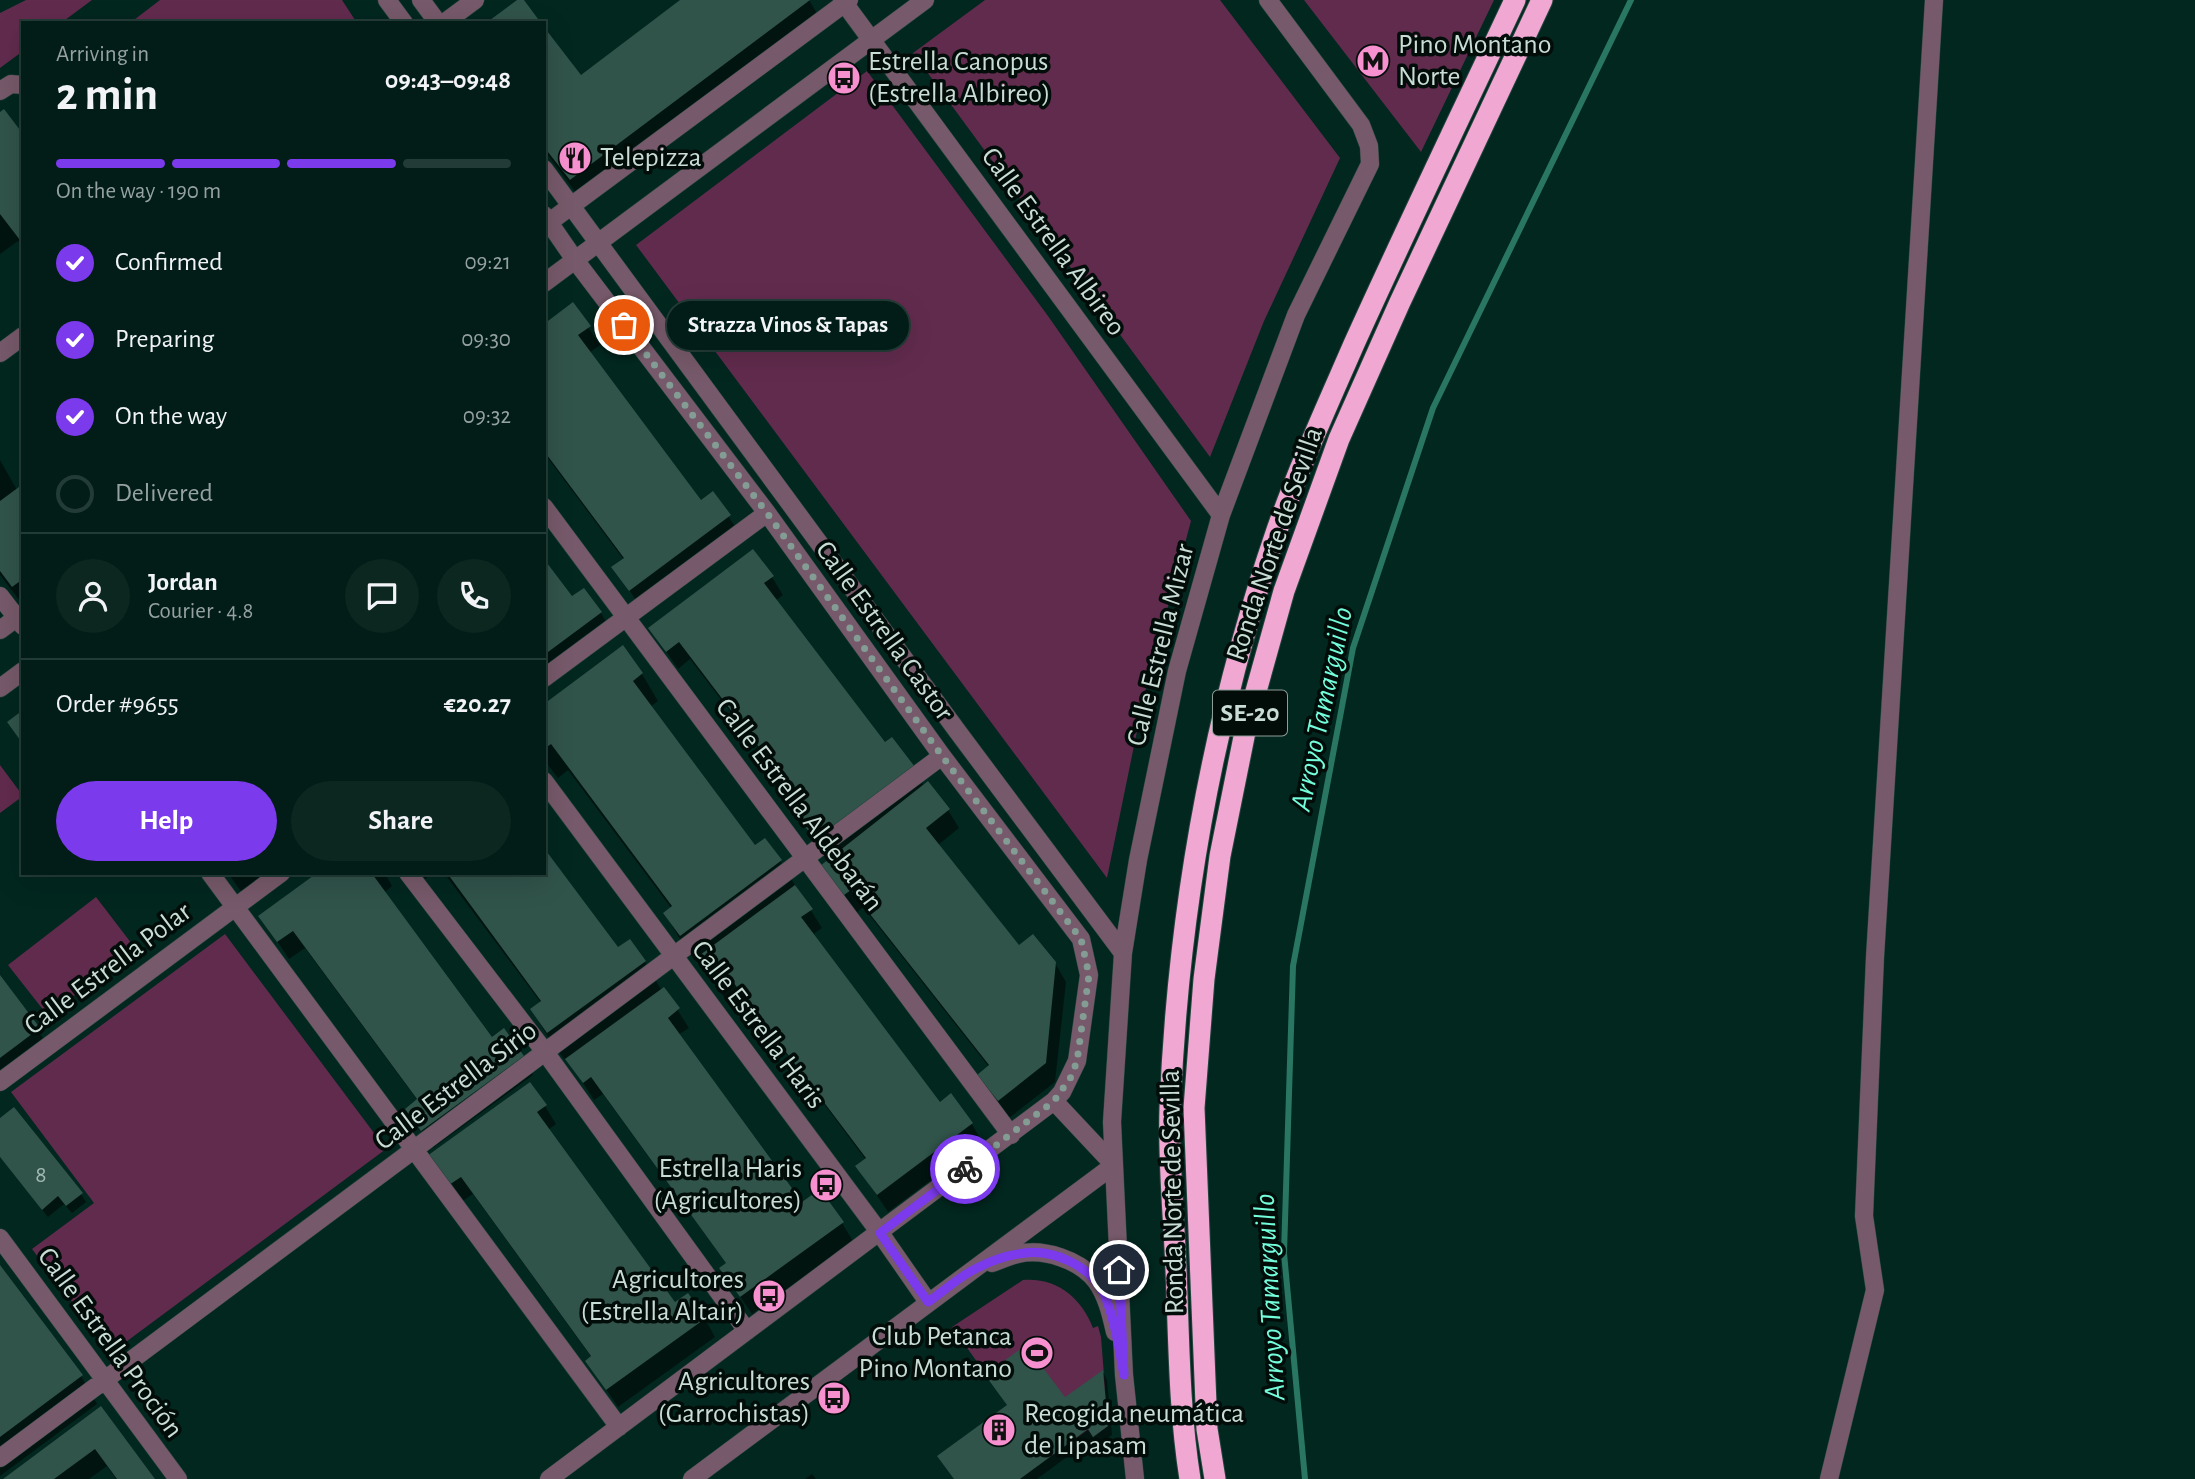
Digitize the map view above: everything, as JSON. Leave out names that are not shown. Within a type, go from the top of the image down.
[{"type":"highway","name":"Ronda Norte de Sevilla","points":[[1190,1479],[1184,1442],[1180,1376],[1170,1111],[1179,981],[1195,851],[1224,715],[1274,539],[1318,428],[1376,296],[1515,0]]},
{"type":"highway","name":"Ronda Norte de Sevilla","points":[[1215,1479],[1207,1429],[1194,1108],[1204,979],[1220,856],[1246,726],[1284,591],[1339,439],[1400,302],[1542,0]]},
{"type":"street","points":[[387,0],[403,21]]},
{"type":"street","points":[[421,0],[437,21]]},
{"type":"street","points":[[447,21],[475,0]]},
{"type":"street","points":[[546,282],[925,0]]},
{"type":"street","name":"Calle Estrella Mizar","points":[[1124,1375],[1112,1122],[1123,953],[1138,860],[1177,671],[1221,515],[1296,315],[1370,164],[1369,146],[1361,125],[1268,0]]},
{"type":"street","points":[[1829,1479],[1875,1290],[1864,1216],[1875,957],[1934,0]]},
{"type":"street","points":[[546,221],[571,206],[845,1]]},
{"type":"street","name":"Calle Estrella Albireo","points":[[845,1],[1221,515]]},
{"type":"street","points":[[0,91],[11,84],[21,85]]},
{"type":"street","name":"Calle Estrella Castor","points":[[546,172],[1123,953]]},
{"type":"street","name":"Calle Estrella Castor","points":[[546,221],[767,513],[942,756],[1081,939],[1089,975],[1077,1061],[1062,1092],[1054,1101]]},
{"type":"street","points":[[0,352],[21,337]]},
{"type":"street","name":"Calle Estrella Aldebarán","points":[[546,510],[1011,1135]]},
{"type":"street","points":[[546,677],[767,513]]},
{"type":"street","points":[[0,596],[21,619],[0,630]]},
{"type":"street","points":[[0,688],[21,672]]},
{"type":"street","name":"Calle Estrella Sirio","points":[[0,1458],[942,756]]},
{"type":"street","name":"Calle Estrella Haris","points":[[546,784],[880,1233],[928,1302]]},
{"type":"street","points":[[211,875],[619,1427]]},
{"type":"street","name":"Calle Estrella Polar","points":[[0,1082],[278,875]]},
{"type":"street","points":[[410,875],[545,1052],[747,1331]]},
{"type":"street","points":[[549,1479],[1054,1101],[1114,1165],[692,1479]]},
{"type":"street","name":"Calle Estrella Proción","points":[[0,1238],[178,1479]]},
{"type":"street","points":[[976,1269],[1019,1253],[1048,1254],[1081,1267],[1095,1280],[1104,1295],[1115,1329],[1124,1375],[1135,1479]]},
{"type":"shaded area","points":[[26,0],[92,0],[64,21],[21,21],[21,52],[0,68],[0,13]]},
{"type":"shaded area","points":[[160,0],[342,0],[356,21],[133,21]]},
{"type":"shaded area","points":[[985,0],[1220,0],[1340,158],[1264,321],[1210,457],[913,53]]},
{"type":"shaded area","points":[[1304,0],[1494,0],[1421,152]]},
{"type":"shaded area","points":[[867,71],[1048,316],[1191,521],[1145,692],[1107,878],[636,245]]},
{"type":"shaded area","points":[[0,765],[21,793],[21,797],[0,813]]},
{"type":"shaded area","points":[[96,897],[135,948],[48,1016],[8,965]]},
{"type":"shaded area","points":[[225,934],[386,1149],[111,1353],[32,1249],[94,1203],[11,1092]]},
{"type":"shaded area","name":"Club Petanca Pino Montano","points":[[1023,1280],[1046,1282],[1066,1292],[1082,1307],[1093,1328],[1098,1326],[1101,1337],[1108,1426],[1093,1437],[1088,1430],[1047,1459],[952,1327]]},
{"type":"building","points":[[517,0],[524,0],[540,21],[489,21]]},
{"type":"building","points":[[680,0],[810,0],[570,180],[546,150],[546,30],[581,75]]},
{"type":"building","points":[[4,109],[21,131],[21,241],[0,214],[0,112]]},
{"type":"building","points":[[573,302],[591,326],[578,335],[701,500],[713,491],[731,515],[629,591],[611,567],[624,558],[546,454],[546,322]]},
{"type":"building","points":[[21,485],[21,580],[12,587],[0,571],[0,501]]},
{"type":"building","points":[[753,549],[774,576],[764,583],[885,742],[892,737],[915,767],[816,841],[797,816],[806,809],[679,642],[666,652],[648,628]]},
{"type":"building","points":[[546,562],[572,596],[584,588],[602,612],[546,654]]},
{"type":"building","points":[[623,645],[643,673],[633,681],[755,845],[765,838],[782,860],[680,936],[663,913],[672,906],[551,744],[546,748],[546,703]]},
{"type":"building","points":[[21,712],[21,741],[7,722]]},
{"type":"building","points":[[928,781],[950,809],[926,828],[1019,945],[1033,934],[1056,962],[1046,1063],[998,1101],[977,1075],[989,1065],[851,890],[844,895],[820,866]]},
{"type":"building","points":[[546,851],[618,947],[630,939],[646,961],[547,1033],[530,1009],[541,1001],[448,875],[546,875]]},
{"type":"building","points":[[314,875],[373,875],[492,1037],[504,1028],[524,1056],[421,1131],[405,1109],[417,1099],[293,931],[277,942],[258,916]]},
{"type":"building","points":[[795,885],[813,909],[801,917],[940,1102],[951,1093],[973,1123],[877,1195],[855,1166],[866,1158],[727,974],[715,983],[696,958]]},
{"type":"building","points":[[0,975],[40,1028],[0,1058]]},
{"type":"building","points":[[664,987],[680,1008],[668,1018],[802,1202],[820,1189],[844,1222],[740,1297],[719,1268],[726,1263],[591,1077],[583,1083],[565,1059]]},
{"type":"building","points":[[530,1082],[547,1105],[537,1112],[675,1302],[688,1293],[706,1318],[606,1390],[585,1361],[591,1356],[461,1177],[449,1185],[427,1156]]},
{"type":"building","points":[[14,1107],[83,1193],[66,1206],[58,1196],[42,1210],[0,1157],[0,1118]]},
{"type":"building","points":[[0,1265],[83,1375],[0,1437]]},
{"type":"building","points":[[1026,1345],[1065,1397],[1103,1370],[1108,1426],[1093,1437],[1088,1429],[1020,1479],[954,1479],[937,1456],[1007,1405],[985,1375]]},
{"type":"building","points":[[101,1406],[155,1479],[117,1479],[95,1449],[54,1479],[3,1479]]},
{"type":"waterway","name":"Arroyo Tamarguillo","points":[[1305,1479],[1284,1253],[1293,966],[1353,648],[1433,408],[1631,0]]},
{"type":"way so far","points":[[624,325],[767,513],[942,756],[1081,939],[1089,975],[1077,1061],[1071,1077],[1054,1101],[965,1169]]},
{"type":"place","name":"Pino Montano Norte","points":[[1373,61]]},
{"type":"place","name":"Estrella Canopus (Estrella Albireo)","points":[[844,78]]},
{"type":"place","name":"Telepizza","points":[[575,158]]},
{"type":"place","name":"Strazza Vinos & Tapas","points":[[624,325]]},
{"type":"place","name":"Estrella Haris (Agricultores)","points":[[826,1185]]},
{"type":"place","name":"Agricultores (Estrella Altair)","points":[[769,1296]]},
{"type":"place","name":"Club Petanca Pino Montano","points":[[1037,1353]]},
{"type":"place","name":"Agricultores (Garrochistas)","points":[[834,1398]]},
{"type":"place","name":"Recogida neumática de Lipasam","points":[[999,1430]]},
{"type":"route","points":[[965,1169],[880,1233],[928,1302],[976,1269],[1019,1253],[1048,1254],[1065,1259],[1081,1267],[1095,1280],[1104,1295],[1115,1329],[1124,1375],[1119,1270]]}]
